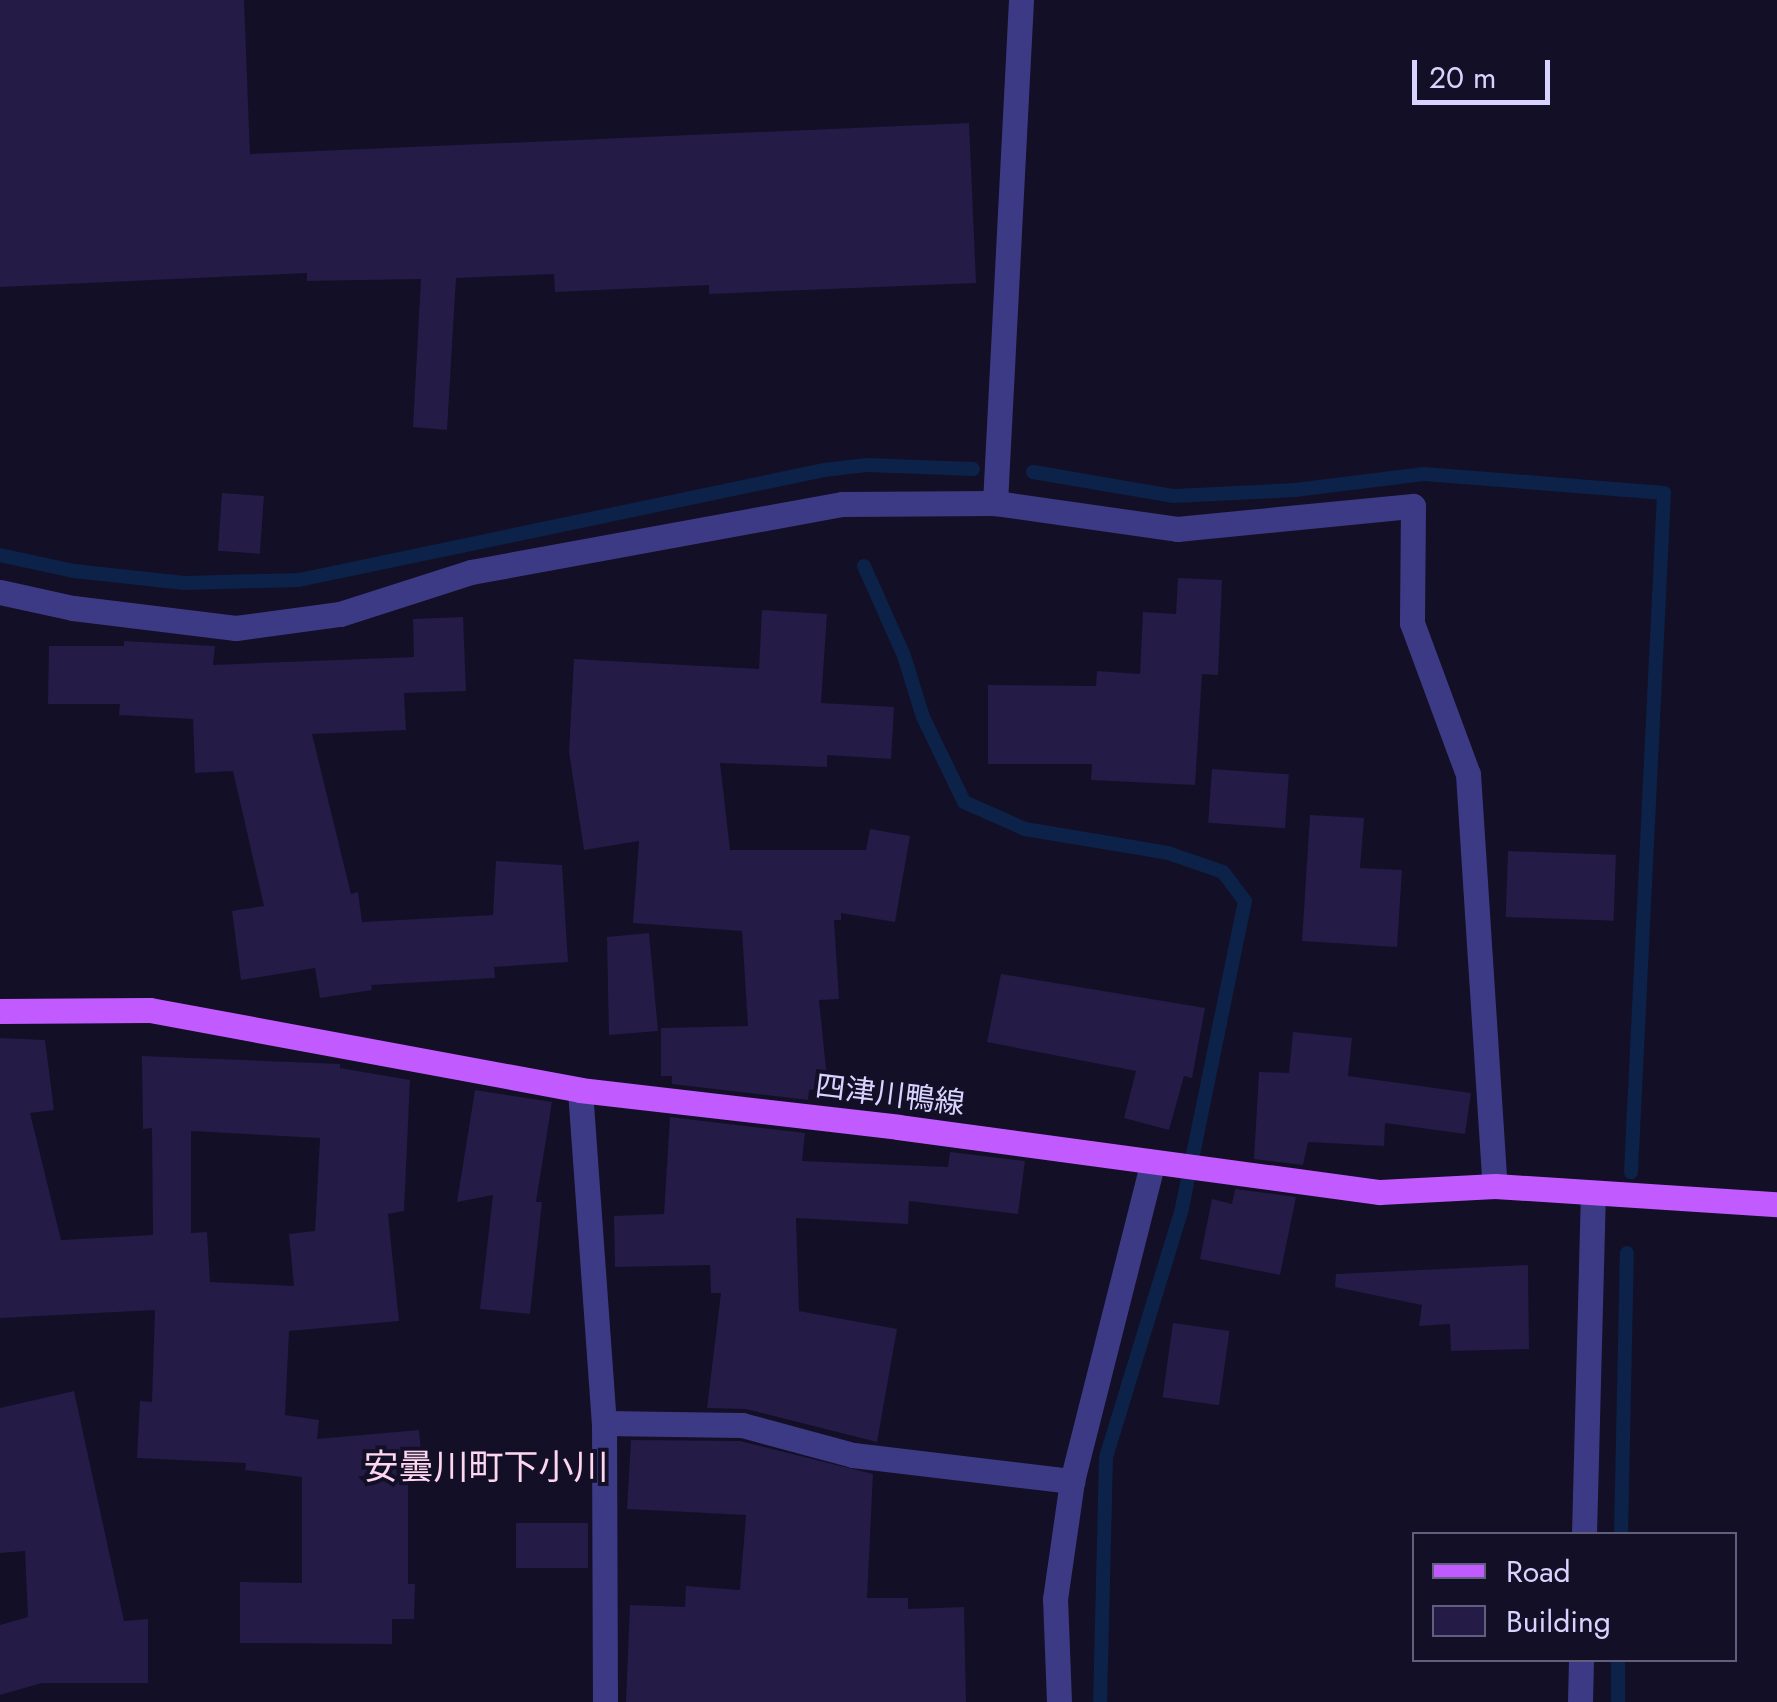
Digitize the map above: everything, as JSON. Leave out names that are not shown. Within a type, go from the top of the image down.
[{"type":"main road","name":"四津川鴨線","points":[[0,1010],[150,1010],[580,1090],[898,1127],[1159,1166],[1380,1192],[1495,1186],[1777,1204]]},
{"type":"street","points":[[995,502],[1021,0]]},
{"type":"street","points":[[0,592],[73,608],[236,628],[340,614],[470,572],[842,504],[995,502],[1177,529],[1412,506],[1412,623],[1468,774],[1495,1186]]},
{"type":"street","points":[[580,1090],[604,1423],[605,1702]]},
{"type":"street","points":[[1059,1702],[1055,1599],[1072,1481],[1159,1166]]},
{"type":"street","points":[[1584,1532],[1593,1194]]},
{"type":"street","points":[[604,1423],[742,1425],[853,1456],[1072,1481]]},
{"type":"street","points":[[1580,1702],[1582,1662]]},
{"type":"building","points":[[0,0],[244,0],[250,154],[969,123],[976,283],[709,294],[709,285],[555,292],[554,274],[456,278],[447,430],[413,427],[421,279],[307,281],[307,273],[0,287]]},
{"type":"building","points":[[222,493],[264,496],[260,554],[218,551]]},
{"type":"building","points":[[1178,578],[1222,580],[1218,675],[1202,674],[1195,785],[1091,780],[1092,764],[988,764],[988,685],[1096,686],[1097,671],[1140,674],[1143,612],[1176,614]]},
{"type":"building","points":[[762,610],[827,614],[821,703],[894,707],[891,759],[827,755],[827,767],[720,763],[730,850],[866,850],[870,829],[910,836],[895,922],[841,913],[841,920],[834,920],[839,999],[819,1000],[828,1088],[809,1090],[808,1100],[672,1084],[672,1076],[661,1076],[661,1028],[748,1026],[742,931],[633,923],[639,841],[584,850],[569,752],[574,659],[759,669]]},
{"type":"building","points":[[463,617],[466,691],[404,693],[406,730],[312,734],[351,894],[358,892],[362,922],[493,915],[496,861],[562,865],[568,962],[494,967],[495,978],[371,985],[372,990],[320,998],[315,968],[241,980],[232,911],[264,906],[233,771],[195,773],[193,719],[119,715],[120,704],[48,704],[49,646],[124,646],[124,641],[215,646],[213,665],[414,657],[413,619]]},
{"type":"building","points":[[1212,769],[1289,774],[1285,828],[1208,823]]},
{"type":"building","points":[[1310,815],[1364,818],[1360,868],[1402,870],[1397,947],[1302,941]]},
{"type":"building","points":[[1508,851],[1616,855],[1614,921],[1506,917]]},
{"type":"building","points":[[649,933],[658,1031],[609,1035],[607,937]]},
{"type":"building","points":[[1001,974],[1205,1008],[1192,1078],[1184,1076],[1169,1130],[1124,1118],[1136,1071],[987,1042]]},
{"type":"building","points":[[1293,1032],[1352,1038],[1348,1076],[1471,1093],[1465,1134],[1385,1123],[1384,1146],[1308,1142],[1303,1165],[1254,1159],[1259,1072],[1289,1073]]},
{"type":"building","points":[[0,1038],[45,1040],[54,1110],[30,1113],[61,1240],[153,1235],[152,1128],[143,1129],[142,1056],[340,1064],[340,1068],[410,1080],[404,1211],[388,1214],[399,1321],[289,1331],[285,1415],[319,1420],[317,1439],[419,1430],[423,1475],[408,1477],[408,1584],[415,1584],[414,1619],[392,1619],[392,1644],[240,1643],[240,1582],[302,1583],[302,1477],[245,1470],[246,1463],[137,1458],[140,1401],[152,1402],[155,1310],[0,1318]],"holes":[[[191,1131],[320,1138],[315,1231],[289,1234],[294,1286],[210,1282],[207,1232],[191,1233]]]},
{"type":"building","points":[[475,1090],[552,1102],[536,1202],[542,1202],[530,1314],[480,1309],[493,1195],[457,1202]]},
{"type":"building","points":[[670,1117],[805,1133],[802,1161],[948,1167],[950,1152],[1025,1161],[1018,1214],[909,1201],[908,1224],[796,1218],[799,1311],[897,1329],[877,1442],[746,1409],[707,1408],[721,1293],[711,1293],[710,1265],[615,1267],[614,1216],[664,1214]]},
{"type":"building","points":[[1235,1189],[1296,1197],[1280,1275],[1200,1259],[1212,1199],[1232,1204]]},
{"type":"building","points":[[1528,1265],[1529,1349],[1451,1351],[1450,1324],[1419,1326],[1422,1305],[1335,1287],[1336,1274]]},
{"type":"building","points":[[1173,1323],[1229,1331],[1219,1405],[1163,1397]]},
{"type":"building","points":[[74,1391],[124,1621],[148,1619],[148,1683],[42,1683],[0,1695],[0,1625],[28,1617],[25,1551],[0,1553],[0,1408]]},
{"type":"building","points":[[631,1440],[740,1441],[873,1474],[867,1598],[908,1598],[908,1609],[964,1607],[966,1702],[626,1702],[630,1605],[685,1607],[686,1586],[740,1590],[746,1515],[627,1509]]},
{"type":"building","points":[[516,1523],[588,1523],[588,1568],[516,1568]]},
{"type":"waterway","points":[[0,555],[74,571],[184,583],[299,580],[824,470],[867,465],[973,469]]},
{"type":"waterway","points":[[1033,472],[1174,496],[1295,490],[1424,474],[1664,493],[1631,1172]]},
{"type":"waterway","points":[[864,566],[904,656],[923,717],[964,802],[1025,829],[1168,853],[1223,872],[1245,901],[1181,1212],[1106,1458],[1100,1702]]},
{"type":"waterway","points":[[1621,1532],[1627,1253]]},
{"type":"waterway","points":[[1618,1662],[1618,1702]]},
{"type":"district","name":"安曇川町下小川","points":[[486,1467]]}]
